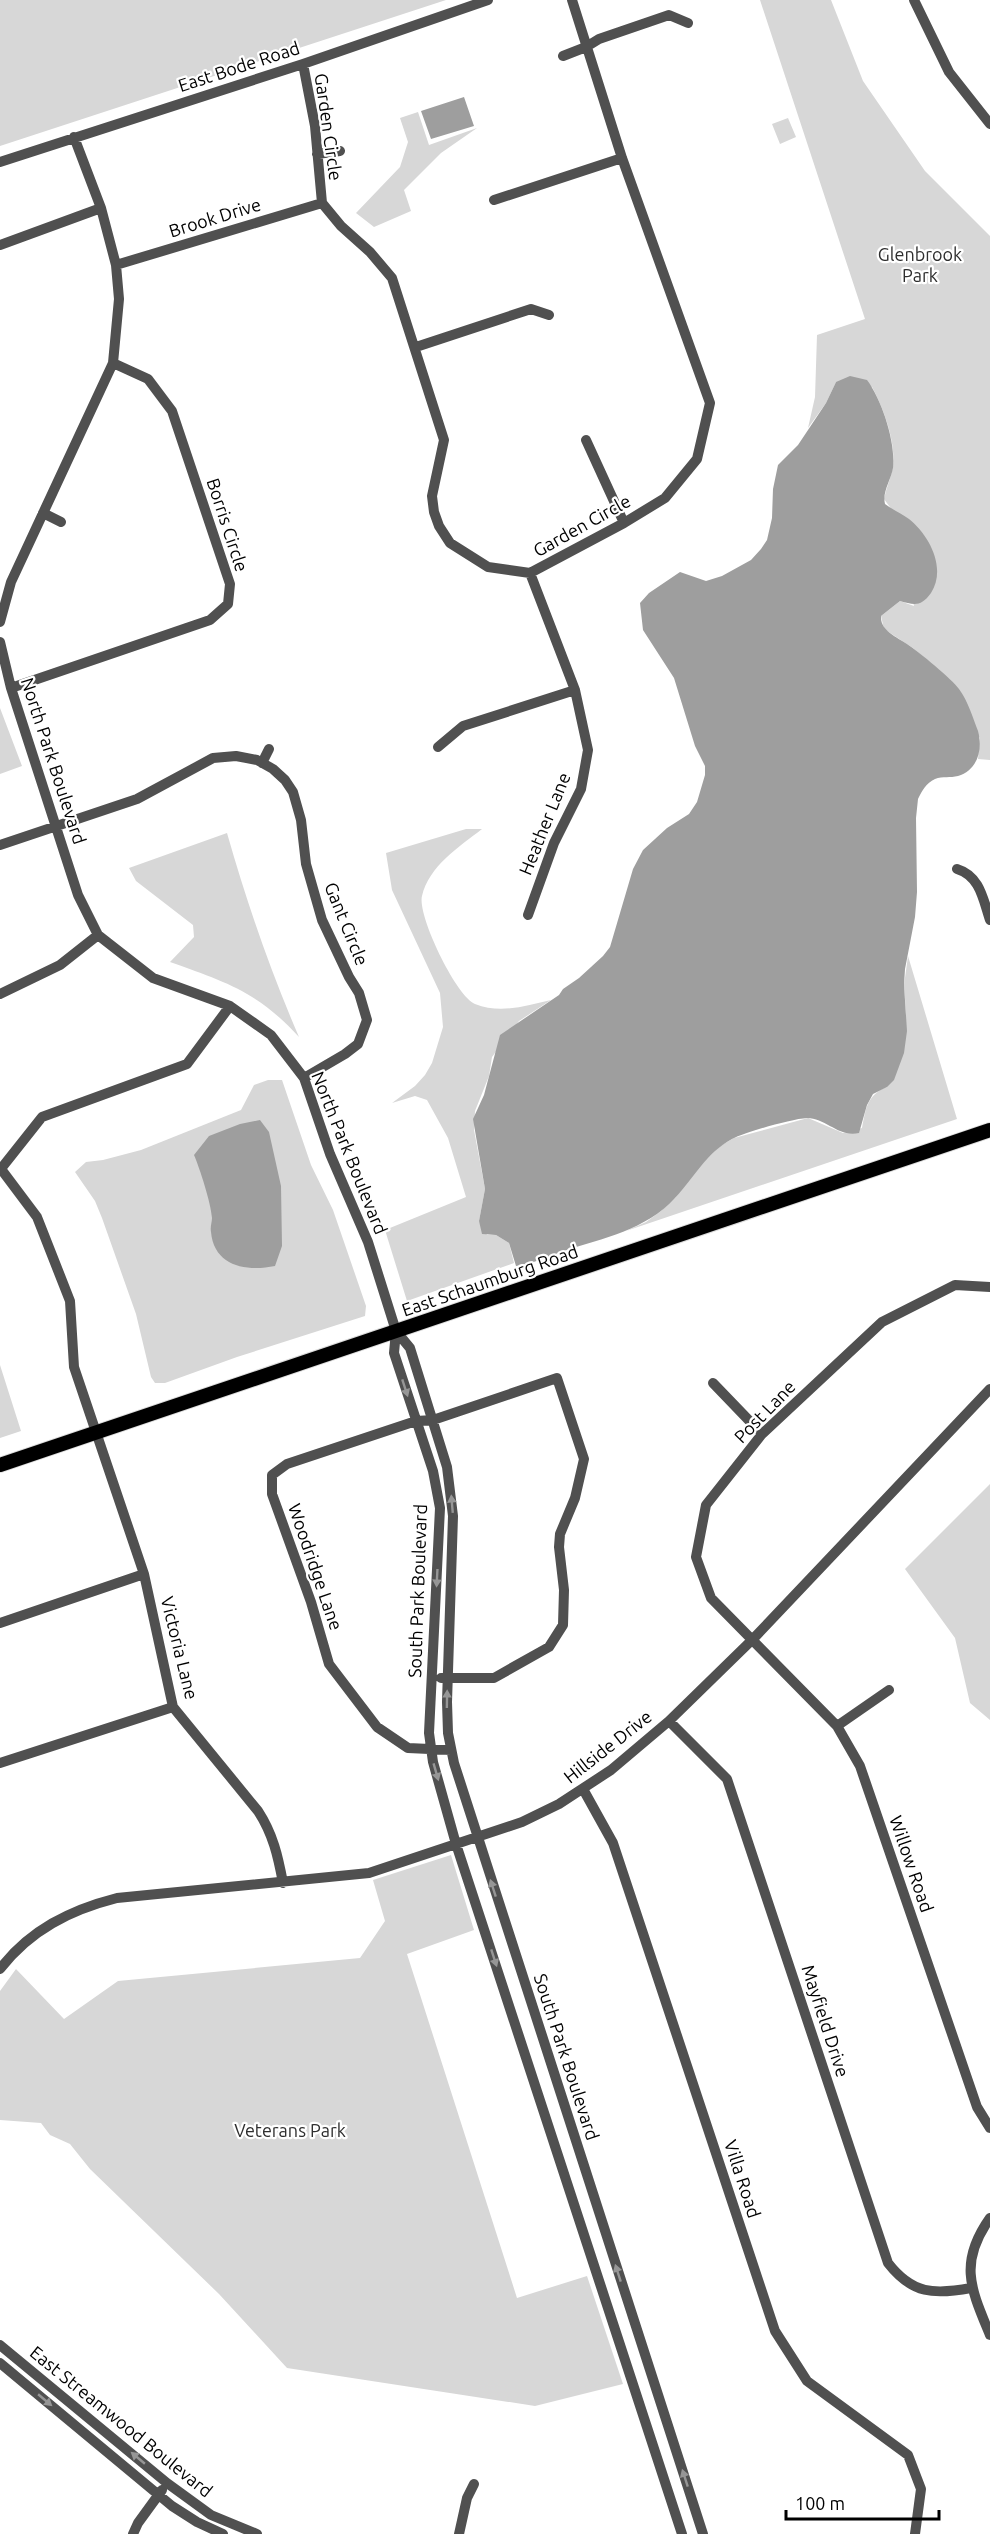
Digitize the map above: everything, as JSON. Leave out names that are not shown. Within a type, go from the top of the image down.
[{"type":"main road","name":"East Schaumburg Road","points":[[0,1464],[990,1130]]},
{"type":"street","name":"East Bode Road","points":[[0,162],[303,64],[488,0]]},
{"type":"street","name":"Garden Circle","points":[[303,64],[315,126],[322,204],[340,226],[370,252],[392,278],[444,440],[432,496],[439,526],[450,543],[488,567],[530,573],[624,523],[665,498],[697,459],[710,403],[622,158],[572,0]]},
{"type":"street","points":[[914,0],[948,72],[990,124]]},
{"type":"street","points":[[563,56],[599,39],[669,15],[688,23]]},
{"type":"street","points":[[0,622],[11,582],[114,363],[119,299],[116,265],[101,208],[74,138]]},
{"type":"street","points":[[317,154],[340,151]]},
{"type":"street","points":[[494,200],[622,158]]},
{"type":"street","name":"Brook Drive","points":[[116,265],[322,204]]},
{"type":"street","points":[[0,244],[101,208]]},
{"type":"street","points":[[416,347],[531,309],[549,315]]},
{"type":"street","name":"Borris Circle","points":[[11,688],[210,620],[228,604],[230,584],[172,411],[148,379],[114,363]]},
{"type":"street","points":[[586,440],[624,523]]},
{"type":"street","points":[[43,513],[61,522]]},
{"type":"street","name":"Heather Lane","points":[[528,915],[554,843],[581,789],[588,750],[575,690],[530,573]]},
{"type":"street","name":"North Park Boulevard","points":[[0,642],[11,688],[58,827],[78,895],[98,935],[153,978],[230,1006],[271,1035],[304,1078],[330,1154],[368,1242],[396,1331]]},
{"type":"street","points":[[438,747],[462,726],[575,690]]},
{"type":"street","points":[[262,763],[269,749]]},
{"type":"street","name":"Gant Circle","points":[[0,845],[137,799],[213,758],[236,756],[262,763],[285,780],[293,792],[301,820],[306,864],[322,920],[359,993],[367,1020],[358,1044],[304,1078]]},
{"type":"street","points":[[957,869],[969,873],[978,885],[990,920]]},
{"type":"street","points":[[0,994],[60,965],[98,935]]},
{"type":"street","points":[[1,1169],[42,1118],[187,1064],[230,1006]]},
{"type":"street","name":"Victoria Lane","points":[[1,1169],[37,1217],[70,1301],[74,1367],[144,1574],[173,1707],[258,1811],[269,1828],[277,1849],[283,1883]]},
{"type":"street","name":"Post Lane","points":[[753,1639],[711,1598],[696,1557],[706,1504],[762,1434],[882,1322],[956,1285],[990,1287]]},
{"type":"street","name":"South Park Boulevard","points":[[396,1331],[410,1348],[447,1467],[453,1506],[447,1718],[451,1750],[477,1837],[703,2534]]},
{"type":"street","name":"South Park Boulevard","points":[[396,1331],[394,1353],[435,1479],[440,1508],[429,1733],[431,1750],[456,1844],[682,2534]]},
{"type":"street","points":[[416,1420],[433,1420],[557,1378],[584,1460],[575,1498],[560,1534],[559,1547],[564,1590],[563,1625],[549,1647],[494,1678],[432,1678]]},
{"type":"street","points":[[713,1383],[762,1434]]},
{"type":"street","name":"Hillside Drive","points":[[0,1969],[12,1953],[32,1936],[56,1920],[84,1907],[117,1898],[369,1873],[522,1822],[559,1804],[611,1770],[669,1721],[753,1639],[990,1389]]},
{"type":"street","name":"Woodridge Lane","points":[[416,1420],[287,1464],[272,1475],[272,1494],[311,1602],[329,1664],[377,1727],[408,1748],[451,1750]]},
{"type":"street","points":[[0,1623],[144,1574]]},
{"type":"street","name":"Willow Road","points":[[753,1639],[837,1725],[860,1766],[977,2107],[990,2128]]},
{"type":"street","points":[[837,1725],[889,1690]]},
{"type":"street","points":[[0,1764],[173,1707]]},
{"type":"street","name":"Mayfield Drive","points":[[669,1721],[727,1779],[888,2263],[899,2277],[915,2288],[933,2292],[971,2288]]},
{"type":"street","name":"Villa Road","points":[[583,1789],[613,1843],[775,2331],[807,2381],[908,2455],[921,2489],[915,2534]]},
{"type":"street","points":[[990,2218],[974,2244],[970,2260],[971,2288],[990,2335]]},
{"type":"street","points":[[607,2304],[626,2297]]},
{"type":"street","name":"East Streamwood Boulevard","points":[[2,2355],[211,2515],[257,2534]]},
{"type":"street","name":"East Streamwood Boulevard","points":[[2,2355],[159,2495],[188,2517],[223,2534]]},
{"type":"street","points":[[133,2534],[167,2483]]},
{"type":"street","points":[[459,2534],[467,2498],[474,2484]]},
{"type":"green space","points":[[0,0],[446,0],[0,146]]},
{"type":"green space","name":"Glenbrook Park","points":[[760,0],[831,0],[863,81],[925,171],[990,236],[990,760],[978,759],[980,738],[935,667],[913,648],[884,629],[881,616],[900,601],[914,606],[892,510],[884,499],[893,467],[893,447],[885,415],[872,387],[836,382],[826,403],[808,428],[815,397],[817,335],[865,319]]},
{"type":"green space","points":[[418,112],[429,145],[477,128],[441,153],[404,190],[411,211],[374,227],[356,213],[400,167],[408,142],[400,118]]},
{"type":"green space","points":[[788,118],[796,137],[780,144],[772,124]]},
{"type":"green space","points":[[0,708],[22,766],[0,774]]},
{"type":"green space","points":[[466,829],[482,829],[438,866],[431,875],[422,896],[426,920],[440,954],[458,986],[475,1004],[503,1009],[551,1000],[519,1021],[492,1057],[489,1076],[475,1111],[474,1130],[485,1189],[479,1221],[487,1235],[496,1235],[509,1243],[514,1263],[407,1301],[385,1230],[466,1197],[448,1138],[427,1100],[415,1096],[392,1103],[415,1086],[425,1075],[432,1063],[443,1027],[440,993],[392,890],[386,853]]},
{"type":"green space","points":[[227,833],[278,987],[299,1037],[269,1009],[240,990],[170,962],[194,937],[193,925],[136,881],[129,868]]},
{"type":"green space","points":[[908,956],[957,1119],[626,1231],[646,1222],[661,1211],[675,1198],[700,1165],[720,1146],[734,1138],[808,1118],[843,1133],[862,1128],[866,1108],[871,1098],[887,1087],[906,1013],[904,985]]},
{"type":"green space","points":[[268,1080],[282,1080],[311,1165],[333,1210],[366,1306],[365,1316],[165,1383],[155,1383],[151,1377],[136,1314],[102,1218],[95,1201],[75,1172],[86,1162],[141,1150],[241,1110],[254,1085]]},
{"type":"green space","points":[[0,1365],[21,1431],[0,1438]]},
{"type":"green space","points":[[990,1484],[990,1720],[970,1703],[955,1638],[905,1569]]},
{"type":"green space","name":"Veterans Park","points":[[451,1855],[474,1930],[407,1954],[517,2298],[587,2276],[623,2384],[535,2406],[287,2368],[219,2294],[90,2169],[70,2144],[50,2135],[41,2123],[0,2120],[0,1991],[16,1969],[64,2019],[118,1981],[360,1958],[385,1921],[373,1880]]},
{"type":"shaded area","points":[[464,97],[474,126],[431,139],[421,111]]},
{"type":"shaded area","points":[[850,376],[867,380],[873,388],[887,422],[893,468],[885,495],[885,504],[906,517],[923,534],[934,553],[936,563],[935,583],[927,598],[917,604],[900,601],[881,616],[881,621],[886,630],[943,672],[955,685],[968,704],[978,731],[980,745],[977,758],[970,769],[958,776],[935,779],[918,799],[917,892],[904,985],[907,1031],[904,1053],[894,1080],[887,1087],[873,1094],[867,1105],[859,1133],[845,1133],[820,1121],[807,1118],[780,1123],[739,1136],[715,1151],[675,1198],[651,1218],[609,1237],[516,1266],[509,1243],[496,1235],[482,1234],[479,1221],[485,1189],[473,1119],[484,1095],[500,1035],[559,995],[563,989],[603,956],[610,947],[633,869],[643,850],[667,828],[689,814],[697,802],[705,775],[705,766],[695,746],[674,678],[643,630],[640,603],[649,593],[680,572],[706,581],[722,576],[751,560],[767,540],[778,465],[798,445],[826,403],[836,382]]},
{"type":"shaded area","points":[[260,1120],[269,1132],[281,1186],[282,1246],[275,1266],[253,1268],[233,1264],[225,1259],[213,1243],[210,1204],[194,1155],[209,1136],[240,1124]]}]
